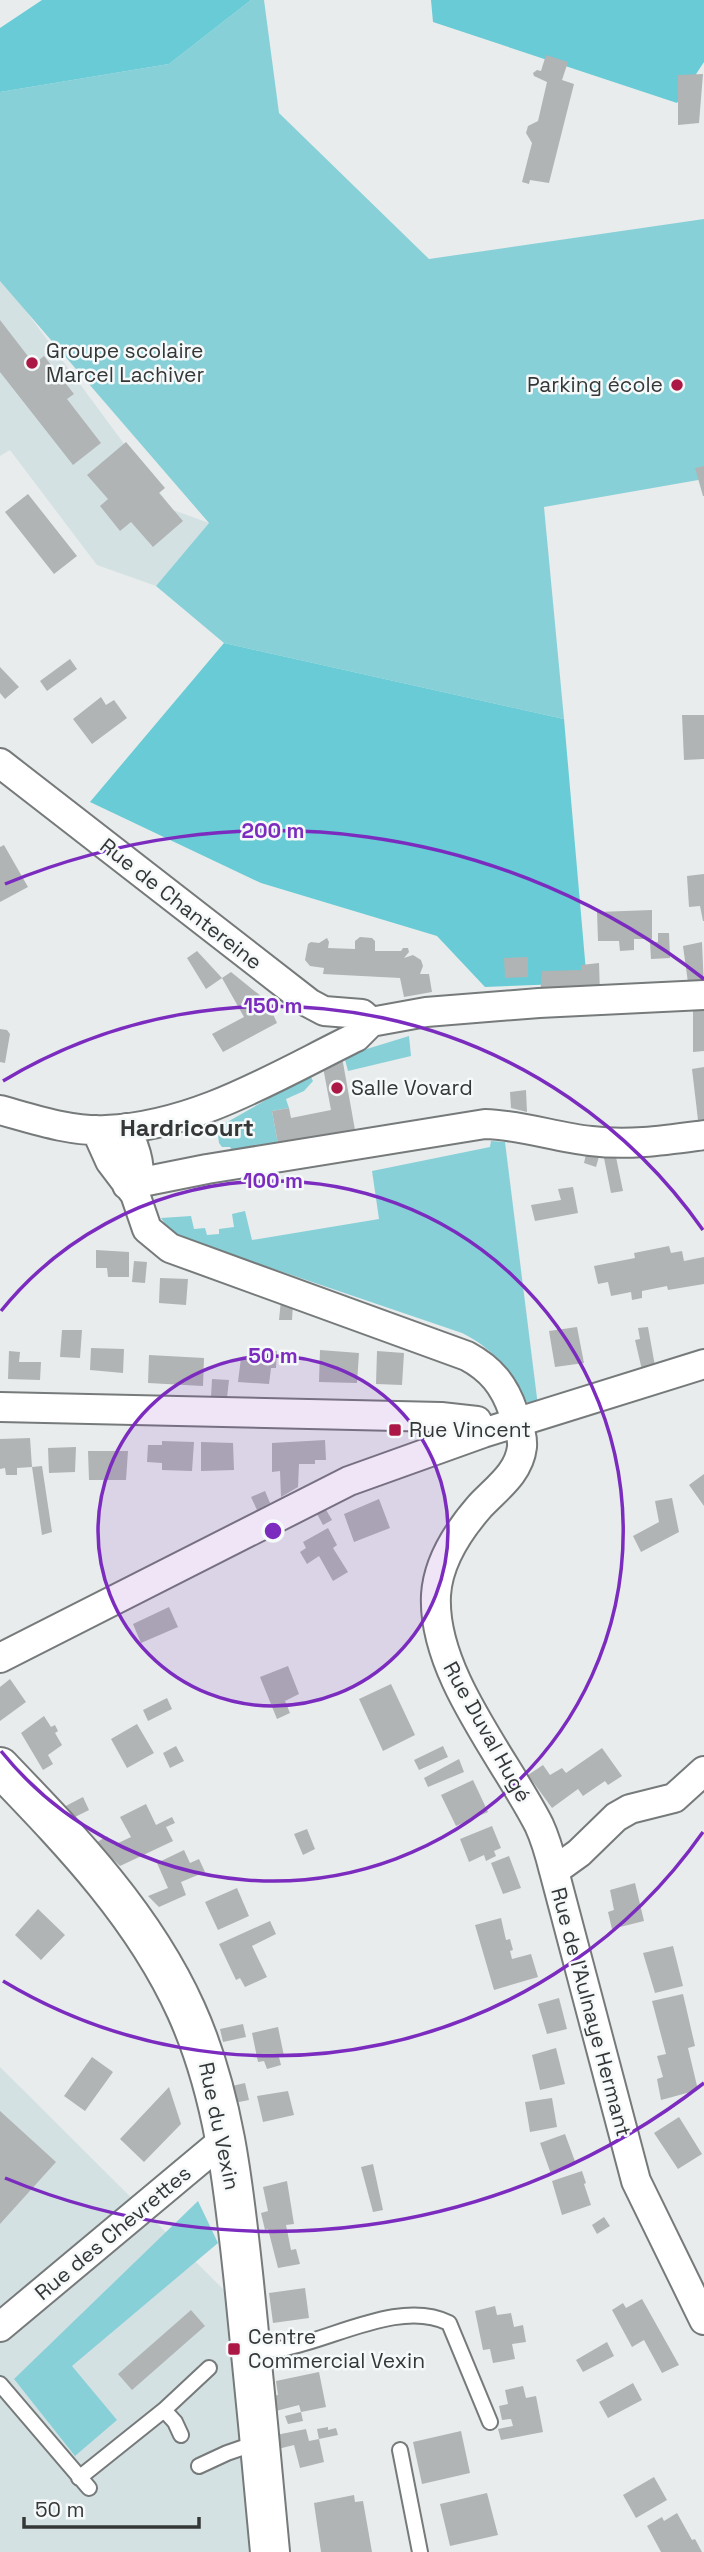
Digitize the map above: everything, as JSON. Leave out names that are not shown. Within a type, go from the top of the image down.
[{"type":"main road","name":"Rue du Vexin","points":[[0,1767],[13,1801],[110,1886],[154,1951],[186,2009],[207,2062],[225,2139],[234,2199],[270,2552]]},
{"type":"street","name":"Rue de Chantereine","points":[[0,764],[309,1003],[324,1011],[362,1014],[370,1022]]},
{"type":"street","points":[[0,1110],[62,1126],[96,1130],[126,1128],[200,1112],[238,1097],[356,1037],[363,1033],[370,1022],[426,1012],[704,995]]},
{"type":"street","points":[[133,1187],[485,1124],[502,1124],[591,1141],[622,1143],[704,1135]]},
{"type":"street","name":"Rue Duval Hugé","points":[[126,1128],[139,1158],[133,1187]]},
{"type":"street","name":"Rue Duval Hugé","points":[[96,1130],[110,1161],[133,1187],[147,1229],[170,1248],[467,1356],[491,1371],[504,1389],[497,1428],[522,1440],[518,1463],[511,1475],[480,1506],[457,1537],[440,1573],[436,1592],[436,1614],[439,1638],[450,1668],[539,1825],[554,1871]]},
{"type":"street","points":[[0,1658],[349,1481],[497,1428],[704,1364]]},
{"type":"street","points":[[0,1407],[441,1417],[477,1421],[497,1428]]},
{"type":"street","name":"Rue de l'Aulnaye Hermant","points":[[704,1771],[674,1798],[629,1809],[616,1817],[579,1853],[554,1871],[636,2181],[704,2320]]},
{"type":"street","name":"Rue des Chevrettes","points":[[0,2327],[225,2139]]},
{"type":"lane","points":[[251,2351],[285,2348],[402,2315],[435,2316],[449,2323],[490,2422]]},
{"type":"lane","points":[[0,2384],[84,2483],[209,2368]]},
{"type":"lane","points":[[164,2410],[181,2435]]},
{"type":"lane","points":[[200,2466],[259,2442]]},
{"type":"lane","points":[[400,2451],[420,2552]]},
{"type":"shaded area","points":[[42,0],[251,0],[169,64],[0,92],[0,28]]},
{"type":"shaded area","points":[[251,0],[264,0],[279,113],[429,259],[704,219],[704,479],[544,507],[564,719],[224,643],[156,586],[209,523],[0,281],[0,92],[169,64]]},
{"type":"shaded area","points":[[431,0],[704,0],[704,62],[677,103],[433,22]]},
{"type":"shaded area","name":"Groupe scolaire Marcel Lachiver","points":[[0,276],[173,510],[209,523],[156,586],[97,565],[10,450],[0,456]]},
{"type":"shaded area","points":[[224,643],[564,719],[587,983],[485,987],[437,936],[261,883],[90,802]]},
{"type":"shaded area","points":[[409,1036],[411,1056],[348,1071],[344,1056]]},
{"type":"shaded area","points":[[310,1075],[313,1081],[304,1091],[286,1099],[289,1108],[272,1111],[278,1144],[233,1152],[230,1147],[222,1147],[218,1135],[225,1131],[222,1125]]},
{"type":"shaded area","points":[[491,1141],[505,1142],[538,1406],[531,1407],[506,1370],[484,1346],[462,1333],[177,1236],[161,1218],[191,1216],[194,1229],[205,1228],[207,1235],[219,1234],[219,1229],[234,1227],[232,1214],[245,1211],[252,1240],[379,1219],[372,1171],[490,1147]]},
{"type":"shaded area","points":[[0,2067],[225,2291],[253,2552],[0,2552]]},
{"type":"shaded area","points":[[198,2201],[218,2243],[72,2366],[117,2420],[75,2456],[14,2379]]},
{"type":"building","points":[[546,55],[568,62],[562,80],[574,84],[549,183],[530,180],[529,184],[522,182],[532,143],[526,133],[528,126],[538,121],[547,82],[533,73],[541,71]]},
{"type":"building","points":[[703,74],[699,123],[678,125],[678,75]]},
{"type":"building","points":[[0,320],[34,364],[44,356],[74,394],[67,399],[101,443],[73,465],[0,372]]},
{"type":"building","points":[[126,442],[165,488],[159,493],[183,521],[153,547],[131,522],[120,531],[100,506],[108,499],[87,475]]},
{"type":"building","points":[[704,466],[704,496],[703,496],[695,468]]},
{"type":"building","points":[[28,494],[77,556],[54,574],[5,512]]},
{"type":"building","points":[[70,659],[77,669],[47,691],[40,681]]},
{"type":"building","points":[[0,667],[19,687],[5,699],[0,693]]},
{"type":"building","points":[[101,697],[106,705],[114,700],[127,718],[92,744],[73,719]]},
{"type":"building","points":[[682,715],[704,715],[704,759],[684,760]]},
{"type":"building","points":[[4,845],[28,887],[0,902],[0,847]]},
{"type":"building","points":[[704,874],[703,921],[700,906],[689,907],[687,876]]},
{"type":"building","points":[[652,910],[652,939],[634,939],[634,950],[620,951],[619,941],[598,941],[597,912]]},
{"type":"building","points":[[658,933],[669,933],[670,958],[651,959],[650,942],[658,942]]},
{"type":"building","points":[[360,937],[372,938],[375,941],[375,951],[401,951],[408,948],[409,952],[404,958],[413,955],[421,960],[423,966],[420,974],[429,974],[432,992],[404,997],[400,978],[323,974],[324,968],[310,966],[305,960],[308,944],[311,942],[319,943],[327,938],[328,948],[355,949],[355,941]]},
{"type":"building","points":[[702,942],[704,989],[689,990],[683,946]]},
{"type":"building","points":[[197,951],[222,978],[206,989],[187,958]]},
{"type":"building","points":[[528,957],[528,977],[505,978],[504,958]]},
{"type":"building","points":[[599,963],[600,994],[540,996],[542,971],[581,970],[581,965]]},
{"type":"building","points":[[231,972],[267,1001],[277,1023],[223,1052],[212,1034],[244,1017],[222,978]]},
{"type":"building","points":[[693,1006],[704,1006],[704,1051],[693,1052]]},
{"type":"building","points":[[0,1029],[7,1030],[10,1034],[5,1063],[0,1062]]},
{"type":"building","name":"Salle Vovard","points":[[342,1057],[355,1130],[278,1144],[272,1111],[289,1108],[291,1118],[331,1110],[323,1067]]},
{"type":"building","points":[[704,1067],[704,1119],[698,1120],[692,1069]]},
{"type":"building","points":[[526,1090],[527,1112],[511,1108],[510,1092]]},
{"type":"building","points":[[587,1150],[600,1153],[596,1167],[584,1163]]},
{"type":"building","points":[[603,1153],[616,1157],[623,1191],[611,1193]]},
{"type":"building","points":[[573,1187],[578,1213],[535,1221],[531,1205],[561,1200],[558,1189]]},
{"type":"building","points":[[669,1246],[671,1253],[682,1251],[684,1261],[704,1257],[704,1284],[668,1290],[667,1286],[642,1291],[642,1298],[632,1300],[631,1292],[611,1296],[608,1282],[598,1284],[594,1266],[635,1258],[634,1253]]},
{"type":"building","points":[[96,1250],[129,1252],[129,1277],[108,1277],[107,1268],[96,1268]]},
{"type":"building","points":[[134,1261],[147,1262],[145,1283],[132,1282]]},
{"type":"building","points":[[160,1278],[188,1279],[186,1305],[159,1303]]},
{"type":"building","points":[[281,1300],[293,1304],[292,1320],[279,1320]]},
{"type":"building","points":[[577,1327],[584,1363],[555,1367],[549,1331]]},
{"type":"building","points":[[648,1327],[655,1366],[642,1370],[635,1340],[640,1339],[638,1328]]},
{"type":"building","points":[[62,1330],[82,1330],[80,1358],[60,1357]]},
{"type":"building","points":[[91,1348],[124,1349],[123,1373],[90,1370]]},
{"type":"building","points":[[255,1350],[277,1351],[276,1368],[271,1368],[269,1384],[238,1382],[241,1358],[254,1359]]},
{"type":"building","points":[[320,1350],[359,1353],[357,1383],[319,1382]]},
{"type":"building","points":[[9,1351],[20,1352],[19,1362],[41,1362],[40,1380],[8,1379]]},
{"type":"building","points":[[377,1351],[404,1353],[402,1385],[376,1384]]},
{"type":"building","points":[[149,1355],[204,1358],[203,1386],[148,1383]]},
{"type":"building","points":[[212,1379],[229,1380],[227,1398],[211,1397]]},
{"type":"building","points":[[30,1438],[32,1467],[17,1468],[17,1475],[6,1475],[5,1468],[0,1469],[0,1439]]},
{"type":"building","points":[[325,1440],[326,1460],[315,1460],[315,1464],[299,1464],[298,1487],[281,1497],[280,1471],[272,1472],[272,1443]]},
{"type":"building","points":[[162,1441],[194,1442],[192,1471],[162,1470],[162,1463],[147,1462],[148,1445],[162,1445]]},
{"type":"building","points":[[201,1442],[233,1443],[234,1470],[201,1471]]},
{"type":"building","points":[[76,1447],[75,1472],[49,1473],[48,1448]]},
{"type":"building","points":[[88,1451],[128,1451],[126,1480],[89,1480]]},
{"type":"building","points":[[42,1466],[52,1532],[42,1535],[32,1467]]},
{"type":"building","points":[[704,1474],[704,1506],[689,1485]]},
{"type":"building","points":[[265,1491],[270,1503],[257,1510],[251,1497]]},
{"type":"building","points":[[672,1498],[679,1532],[641,1552],[633,1536],[659,1522],[655,1501]]},
{"type":"building","points":[[379,1499],[390,1528],[354,1542],[344,1514]]},
{"type":"building","points":[[325,1508],[332,1520],[323,1525],[316,1512]]},
{"type":"building","points":[[328,1528],[337,1545],[333,1548],[348,1572],[333,1581],[319,1556],[307,1564],[300,1552],[306,1548],[303,1542]]},
{"type":"building","points":[[169,1607],[178,1627],[141,1643],[133,1624]]},
{"type":"building","points":[[288,1666],[299,1694],[285,1701],[290,1713],[277,1719],[260,1677]]},
{"type":"building","points":[[10,1679],[26,1702],[0,1721],[0,1687]]},
{"type":"building","points":[[391,1684],[415,1735],[383,1751],[359,1699]]},
{"type":"building","points":[[167,1698],[172,1709],[148,1721],[143,1710]]},
{"type":"building","points":[[44,1716],[51,1727],[55,1725],[58,1731],[55,1733],[62,1745],[48,1755],[53,1764],[43,1770],[21,1733]]},
{"type":"building","points":[[137,1724],[154,1753],[127,1768],[111,1739]]},
{"type":"building","points":[[176,1746],[184,1761],[170,1768],[163,1753]]},
{"type":"building","points":[[443,1746],[448,1757],[419,1770],[414,1760]]},
{"type":"building","points":[[602,1748],[622,1776],[608,1785],[605,1781],[583,1796],[578,1789],[552,1808],[528,1775],[543,1765],[550,1775],[562,1768],[566,1773]]},
{"type":"building","points":[[459,1759],[464,1772],[428,1787],[424,1778]]},
{"type":"building","points":[[473,1780],[488,1812],[456,1826],[441,1795]]},
{"type":"building","points":[[83,1797],[89,1810],[73,1818],[62,1808]]},
{"type":"building","points":[[146,1804],[156,1825],[172,1817],[175,1823],[166,1827],[173,1841],[120,1866],[96,1843],[107,1836],[114,1845],[131,1837],[120,1817]]},
{"type":"building","points":[[492,1826],[501,1848],[494,1851],[496,1856],[486,1861],[484,1855],[469,1862],[460,1839]]},
{"type":"building","points":[[307,1829],[315,1849],[303,1855],[294,1834]]},
{"type":"building","points":[[184,1850],[190,1863],[199,1859],[205,1872],[181,1882],[186,1895],[159,1907],[148,1896],[168,1888],[157,1863]]},
{"type":"building","points":[[509,1856],[521,1888],[503,1894],[491,1863]]},
{"type":"building","points":[[635,1883],[644,1921],[612,1929],[608,1912],[614,1910],[610,1890]]},
{"type":"building","points":[[237,1888],[249,1916],[218,1930],[205,1902]]},
{"type":"building","points":[[38,1909],[65,1935],[41,1960],[15,1935]]},
{"type":"building","points":[[501,1918],[506,1940],[510,1939],[513,1950],[510,1951],[512,1959],[531,1954],[538,1977],[494,1990],[475,1925]]},
{"type":"building","points":[[270,1921],[276,1934],[252,1946],[267,1977],[245,1987],[240,1978],[236,1980],[219,1944]]},
{"type":"building","points":[[673,1946],[683,1986],[655,1993],[643,1953]]},
{"type":"building","points":[[683,1994],[695,2046],[688,2048],[698,2090],[661,2100],[657,2079],[663,2077],[657,2056],[666,2054],[652,2001]]},
{"type":"building","points":[[559,1998],[567,2029],[547,2034],[538,2004]]},
{"type":"building","points":[[243,2024],[246,2037],[223,2042],[220,2029]]},
{"type":"building","points":[[278,2027],[284,2056],[279,2057],[281,2065],[267,2069],[264,2061],[258,2062],[252,2033]]},
{"type":"building","points":[[556,2048],[565,2084],[540,2090],[532,2055]]},
{"type":"building","points":[[92,2057],[113,2072],[85,2111],[64,2096]]},
{"type":"building","points":[[245,2083],[249,2100],[234,2103],[232,2086]]},
{"type":"building","points":[[169,2087],[181,2124],[144,2162],[120,2139]]},
{"type":"building","points":[[288,2091],[294,2115],[263,2122],[257,2096]]},
{"type":"building","points":[[552,2098],[557,2127],[530,2132],[525,2102]]},
{"type":"building","points":[[0,2111],[56,2162],[0,2224]]},
{"type":"building","points":[[679,2117],[702,2154],[678,2169],[654,2133]]},
{"type":"building","points":[[565,2134],[576,2164],[551,2174],[540,2143]]},
{"type":"building","points":[[373,2164],[383,2210],[373,2212],[361,2167]]},
{"type":"building","points":[[582,2171],[591,2205],[562,2215],[552,2181]]},
{"type":"building","points":[[287,2181],[294,2224],[286,2225],[291,2250],[296,2249],[300,2264],[278,2268],[261,2213],[268,2211],[263,2187]]},
{"type":"building","points":[[604,2217],[610,2226],[597,2234],[592,2225]]},
{"type":"building","points":[[305,2288],[309,2318],[273,2323],[269,2293]]},
{"type":"building","points":[[642,2299],[679,2365],[662,2373],[644,2340],[632,2347],[612,2310],[623,2303],[626,2308]]},
{"type":"building","points":[[495,2306],[497,2315],[511,2313],[514,2327],[523,2325],[526,2342],[512,2344],[515,2359],[493,2363],[490,2349],[483,2350],[475,2311]]},
{"type":"building","points":[[191,2310],[205,2326],[132,2390],[118,2374]]},
{"type":"building","points":[[607,2342],[614,2356],[583,2372],[576,2360]]},
{"type":"building","points":[[319,2372],[326,2407],[301,2412],[299,2405],[276,2411],[273,2396],[278,2395],[276,2381]]},
{"type":"building","points":[[633,2383],[642,2400],[608,2418],[599,2402]]},
{"type":"building","points":[[523,2386],[526,2398],[536,2396],[543,2432],[501,2440],[498,2429],[513,2426],[511,2419],[502,2420],[499,2406],[508,2404],[505,2390]]},
{"type":"building","points":[[301,2412],[303,2421],[288,2424],[285,2416]]},
{"type":"building","points":[[336,2428],[338,2435],[319,2439],[317,2429]]},
{"type":"building","points":[[306,2429],[309,2441],[319,2439],[324,2462],[300,2468],[294,2445],[274,2450],[271,2436]]},
{"type":"building","points":[[461,2431],[470,2473],[422,2484],[413,2442]]},
{"type":"building","points":[[654,2477],[667,2500],[636,2518],[623,2495]]},
{"type":"building","points":[[487,2493],[498,2535],[450,2546],[440,2504]]},
{"type":"building","points":[[354,2495],[355,2502],[363,2501],[372,2552],[321,2552],[314,2503]]},
{"type":"building","points":[[677,2513],[702,2552],[661,2552],[647,2526],[662,2517],[664,2521]]},
{"type":"place","name":"Groupe scolaire Marcel Lachiver","points":[[32,363]]},
{"type":"place","name":"Parking école","points":[[677,385]]},
{"type":"place","name":"Salle Vovard","points":[[337,1088]]},
{"type":"place","name":"Rue Vincent","points":[[395,1430]]},
{"type":"place","name":"Centre Commercial Vexin","points":[[234,2349]]},
{"type":"district","name":"Hardricourt","points":[[187,1128]]}]
